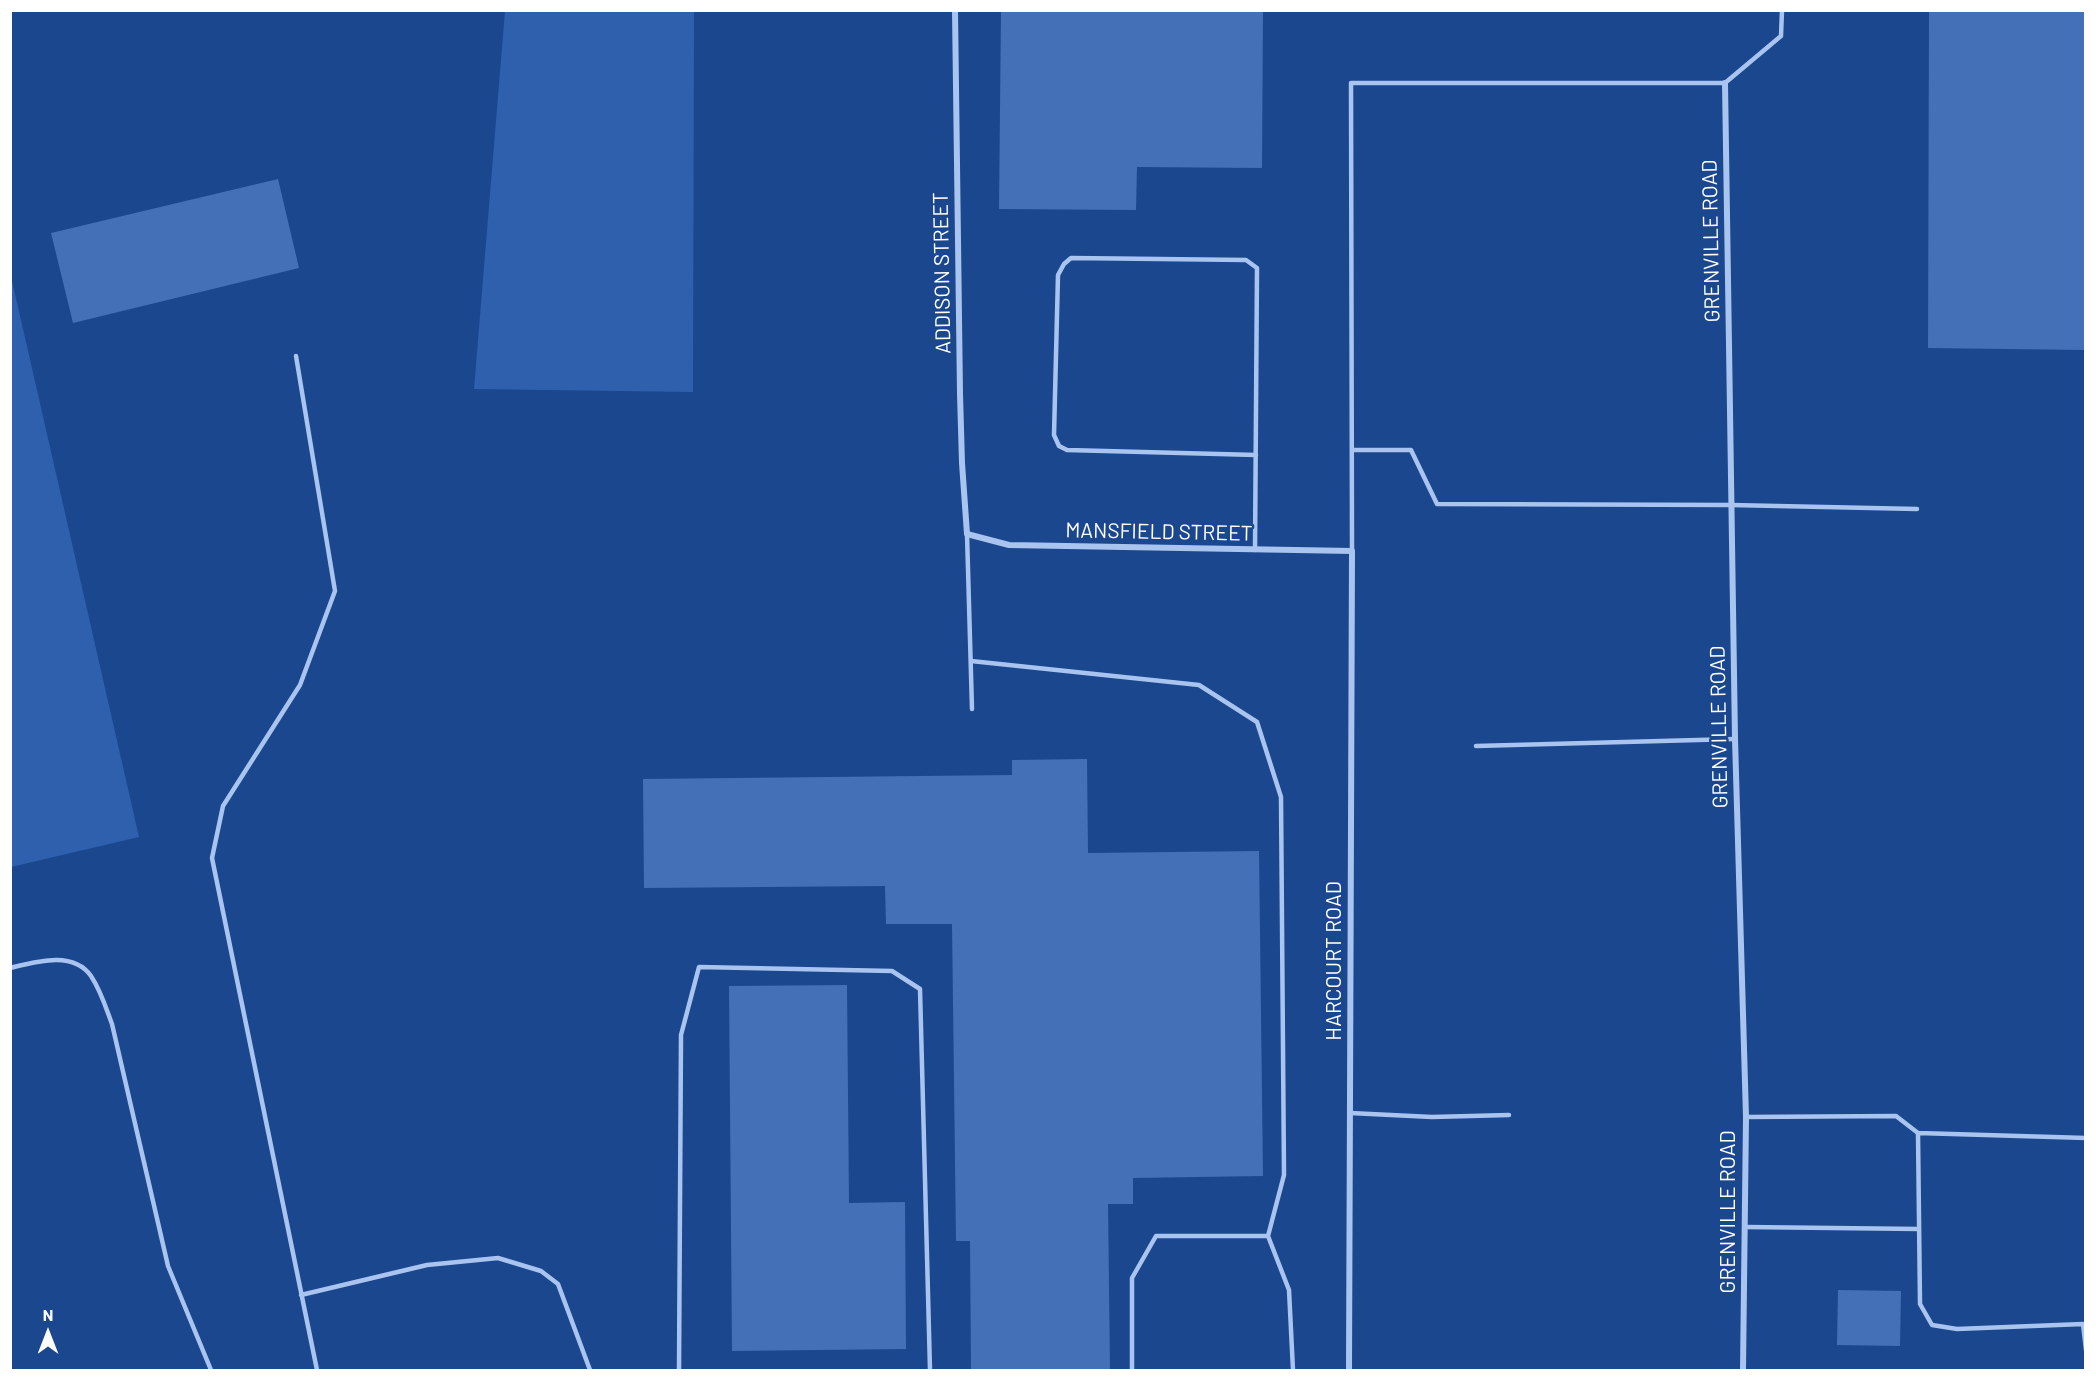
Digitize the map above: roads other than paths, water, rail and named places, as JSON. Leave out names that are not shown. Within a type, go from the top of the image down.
[{"type":"street","name":"ADDISON STREET","points":[[955,10],[961,429],[968,534]]},
{"type":"street","name":"GRENVILLE ROAD","points":[[1725,82],[1735,739],[1746,1117],[1743,1371]]},
{"type":"street","name":"MANSFIELD STREET","points":[[968,534],[1009,545],[1352,552]]},
{"type":"street","name":"HARCOURT ROAD","points":[[1349,1371],[1352,552]]},
{"type":"lane","points":[[1352,552],[1351,82],[1725,82],[1781,36],[1782,10]]},
{"type":"lane","points":[[1254,550],[1256,455],[1257,268],[1246,260],[1071,258],[1064,264],[1058,276],[1054,435],[1059,446],[1067,450],[1256,455]]},
{"type":"lane","points":[[296,356],[335,591],[300,685],[224,806],[212,858],[316,1371]]},
{"type":"lane","points":[[1352,450],[1411,450],[1437,504],[1731,505],[1917,509]]},
{"type":"lane","points":[[968,534],[972,709]]},
{"type":"lane","points":[[971,661],[1199,685],[1257,722],[1281,797],[1284,1175],[1268,1236],[1289,1290],[1293,1371]]},
{"type":"lane","points":[[1476,746],[1735,739]]},
{"type":"lane","points":[[10,968],[41,960],[62,961],[78,965],[89,974],[97,987],[112,1024],[168,1266],[211,1371]]},
{"type":"lane","points":[[679,1371],[681,1035],[699,968],[892,971],[920,989],[930,1371]]},
{"type":"lane","points":[[1350,1113],[1432,1117],[1509,1115]]},
{"type":"lane","points":[[1746,1117],[1896,1116],[1918,1132],[2085,1138]]},
{"type":"lane","points":[[1918,1132],[1920,1304],[1932,1325],[1957,1329],[2084,1322],[2085,1350]]},
{"type":"lane","points":[[1745,1227],[1919,1229]]},
{"type":"lane","points":[[1132,1371],[1132,1278],[1156,1236],[1268,1236]]},
{"type":"lane","points":[[301,1295],[427,1265],[498,1258],[540,1271],[558,1284],[590,1371]]}]
